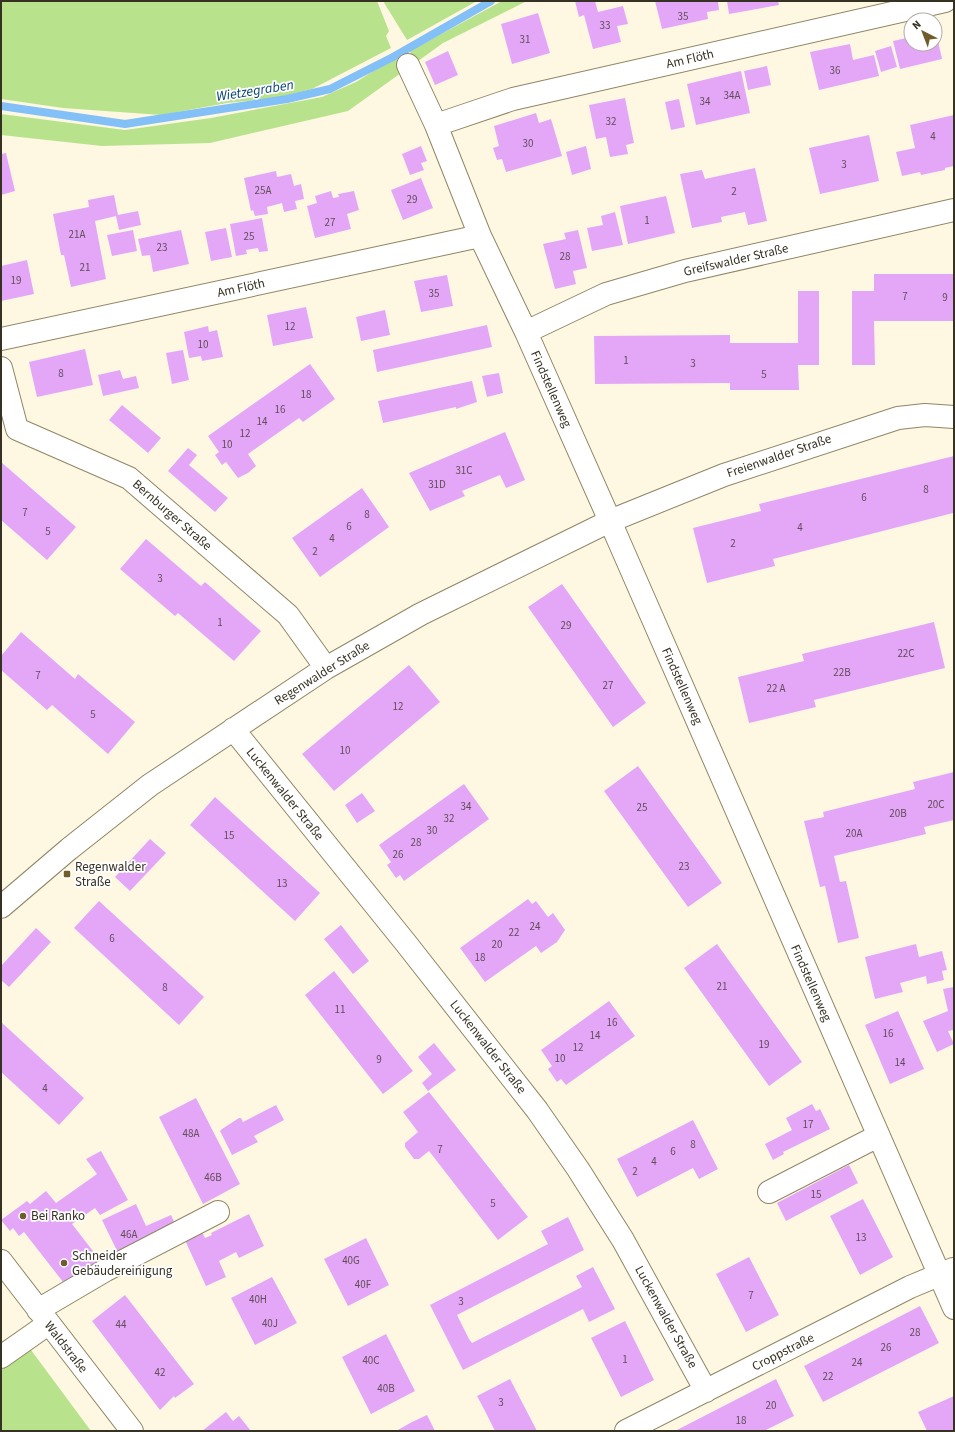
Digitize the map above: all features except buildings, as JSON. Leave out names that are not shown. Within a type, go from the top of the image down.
[{"type":"street","name":"Am Flöth","points":[[436,124],[514,99],[946,1]]},
{"type":"street","name":"Findstellenweg","points":[[408,65],[436,124],[480,236],[526,332],[610,521],[878,1136],[947,1272],[954,1308]]},
{"type":"street","name":"Greifswalder Straße","points":[[526,332],[606,294],[685,271],[954,210]]},
{"type":"street","name":"Am Flöth","points":[[1,339],[480,236]]},
{"type":"street","name":"Bernburger Straße","points":[[1,368],[17,429],[129,478],[288,615],[326,668]]},
{"type":"street","name":"Freienwalder Straße","points":[[610,521],[724,475],[884,422],[898,418],[925,415],[954,417]]},
{"type":"street","name":"Regenwalder Straße","points":[[1,907],[69,849],[150,786],[326,668],[421,614],[610,521]]},
{"type":"street","name":"Luckenwalder Straße","points":[[233,729],[420,960],[537,1110],[623,1240],[706,1391]]},
{"type":"street","points":[[769,1192],[878,1136]]},
{"type":"street","points":[[1,1357],[43,1317],[106,1270],[218,1212]]},
{"type":"street","name":"Waldstraße","points":[[1,1261],[132,1431]]},
{"type":"street","name":"Croppstraße","points":[[626,1431],[910,1287],[947,1272]]},
{"type":"green space","points":[[1,1],[377,1],[389,31],[386,36],[391,48],[312,89],[276,98],[227,103],[161,115],[63,108],[1,99]]},
{"type":"green space","points":[[383,1],[477,1],[407,40]]},
{"type":"green space","points":[[502,1],[527,1],[443,43],[414,64],[410,51]]},
{"type":"green space","points":[[396,57],[401,67],[401,73],[348,111],[210,143],[102,146],[1,135],[1,114],[125,130],[211,118],[322,97],[356,82]]},
{"type":"green space","points":[[31,1350],[91,1431],[1,1431],[1,1370]]},
{"type":"waterway","name":"Wietzegraben","points":[[1,106],[125,124],[287,99],[330,89],[393,57],[491,1]]},
{"type":"place","name":"Regenwalder Straße","points":[[67,874]]},
{"type":"place","name":"Bei Ranko","points":[[23,1216]]},
{"type":"place","name":"Schneider Gebäudereinigung","points":[[64,1263]]}]
